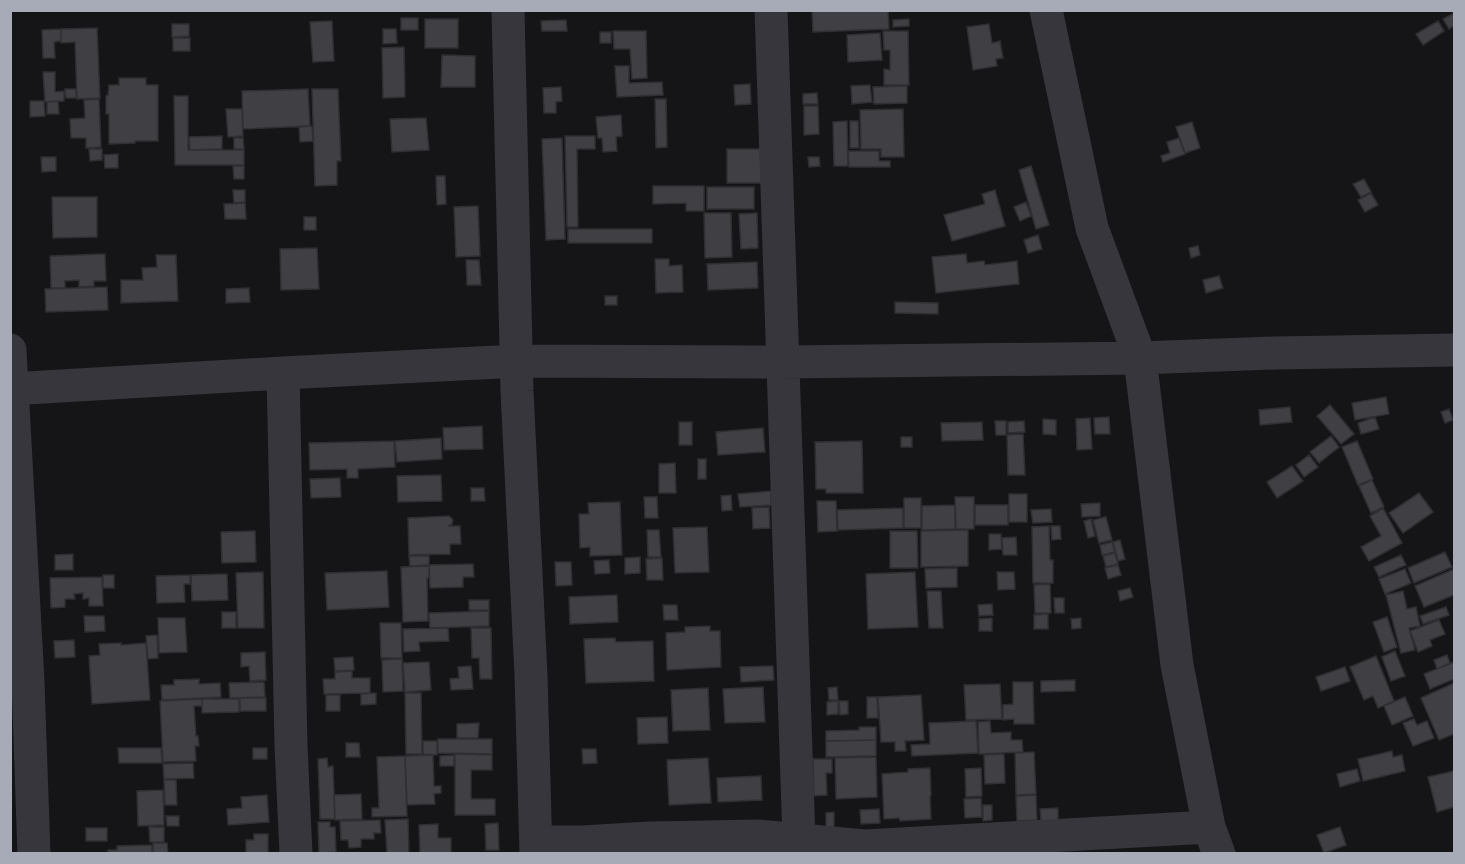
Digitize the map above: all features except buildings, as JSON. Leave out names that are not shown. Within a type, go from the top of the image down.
[{"type":"street","points":[[508,10],[517,391],[531,675],[536,848],[582,842],[650,838],[759,836],[865,846],[1214,840],[1178,665],[1140,358],[1092,228],[1046,10]]},
{"type":"street","points":[[771,10],[799,840]]},
{"type":"street","points":[[10,350],[19,682],[34,854]]},
{"type":"street","points":[[11,389],[517,361],[783,362],[1140,358],[1287,352],[1455,350]]},
{"type":"street","points":[[283,373],[296,854]]}]
